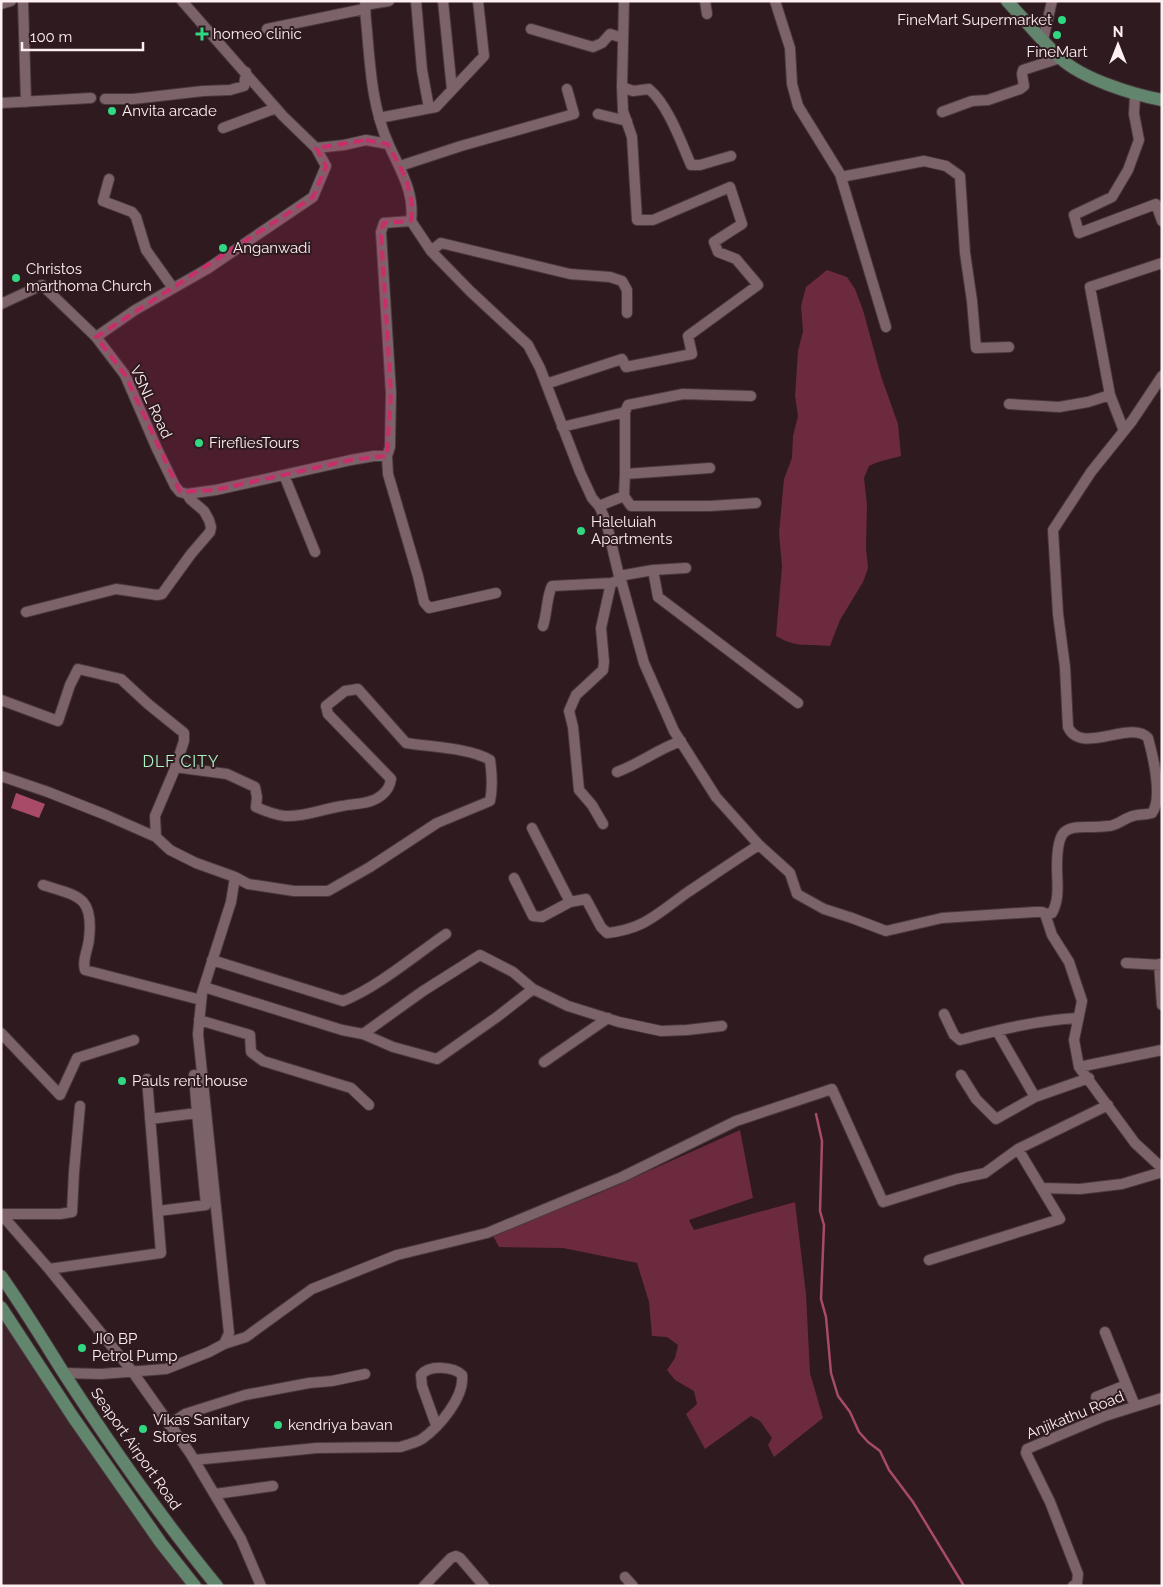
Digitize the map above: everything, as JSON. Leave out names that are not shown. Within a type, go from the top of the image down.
[{"type":"main road","points":[[1007,1],[1042,40],[1071,67],[1135,95],[1162,100]]},
{"type":"main road","name":"Seaport Airport Road","points":[[1,1276],[23,1307],[64,1373],[174,1533],[217,1586]]},
{"type":"main road","points":[[4,1311],[73,1417],[161,1543],[195,1586]]},
{"type":"street","points":[[2,3],[11,1]]},
{"type":"street","points":[[23,1],[26,102]]},
{"type":"street","points":[[96,337],[135,310],[207,269],[313,197],[326,166],[316,148],[276,108],[182,1]]},
{"type":"street","points":[[267,29],[389,1]]},
{"type":"street","points":[[416,1],[422,70],[429,108]]},
{"type":"street","points":[[442,1],[452,90]]},
{"type":"street","points":[[379,118],[436,107],[484,56],[478,1]]},
{"type":"street","points":[[546,384],[622,360],[626,367],[692,354],[688,336],[758,285],[736,259],[718,252],[714,242],[742,224],[730,187],[653,220],[637,220],[632,136],[623,111],[624,1]]},
{"type":"street","points":[[705,1],[707,14]]},
{"type":"street","points":[[775,1],[790,48],[792,84],[798,106],[841,178],[886,327]]},
{"type":"street","points":[[1042,40],[1052,1]]},
{"type":"street","points":[[365,5],[373,92],[388,144],[406,178],[413,208],[411,221],[431,251],[528,346],[546,384],[584,481],[606,520],[617,580],[644,663],[680,741],[716,797],[759,844],[790,873],[796,894],[824,909],[886,931],[942,918],[1035,912],[1052,913],[1058,899],[1058,856],[1059,842],[1062,834],[1068,829],[1077,826],[1111,826],[1133,816],[1152,813],[1157,808],[1155,769],[1146,735],[1134,733],[1080,738],[1071,732],[1068,727],[1065,667],[1058,614],[1053,530],[1091,472],[1124,431],[1162,376]]},
{"type":"street","points":[[531,29],[593,47],[602,44],[610,34],[623,38]]},
{"type":"street","points":[[942,112],[972,101],[988,100],[1020,89],[1024,86],[1022,74],[1024,70],[1060,58]]},
{"type":"street","points":[[105,99],[133,99],[230,90],[244,86],[246,72]]},
{"type":"street","points":[[622,87],[632,91],[648,89],[656,94],[675,129],[691,165],[700,165],[731,156]]},
{"type":"street","points":[[400,166],[470,143],[574,114],[567,89]]},
{"type":"street","points":[[1135,95],[1134,114],[1140,140],[1128,170],[1112,197],[1074,215],[1080,233],[1156,204],[1162,221]]},
{"type":"street","points":[[1,102],[91,98]]},
{"type":"street","points":[[223,128],[276,108]]},
{"type":"street","points":[[598,114],[627,121]]},
{"type":"street","points":[[316,148],[366,140],[388,144]]},
{"type":"street","points":[[841,178],[924,160],[946,166],[960,176],[965,253],[976,348],[1009,347]]},
{"type":"street","points":[[109,179],[104,201],[132,212],[136,217],[146,250],[173,288]]},
{"type":"street","points":[[411,221],[384,223],[382,232],[391,394],[390,447],[387,456],[388,474],[424,602],[429,608],[496,593]]},
{"type":"street","points":[[431,251],[441,243],[570,274],[610,277],[622,281],[627,290],[627,313]]},
{"type":"street","points":[[1124,431],[1110,395],[1090,287],[1162,263]]},
{"type":"street","name":"VSNL Road","points":[[1,304],[42,285],[96,337],[125,375],[156,449],[175,486],[180,492],[187,494],[204,512],[211,527],[210,532],[191,554],[162,594],[157,595],[116,589],[26,612]]},
{"type":"street","points":[[751,396],[684,394],[628,405],[625,412],[624,496],[632,506],[710,506],[756,503]]},
{"type":"street","points":[[1009,404],[1058,407],[1088,402],[1110,395]]},
{"type":"street","points":[[562,427],[625,412]]},
{"type":"street","points":[[187,494],[216,490],[374,456],[387,456]]},
{"type":"street","points":[[625,474],[710,468]]},
{"type":"street","points":[[284,475],[315,552]]},
{"type":"street","points":[[599,506],[624,496]]},
{"type":"street","points":[[543,626],[547,614],[549,590],[552,586],[617,580],[653,570],[686,568]]},
{"type":"street","points":[[653,570],[658,597],[798,703]]},
{"type":"street","points":[[603,824],[592,805],[579,790],[573,726],[569,711],[576,695],[602,670],[604,662],[601,628],[617,580]]},
{"type":"street","points":[[1,700],[58,720],[70,685],[78,669],[121,678],[148,704],[184,732],[184,741],[175,767],[154,816],[156,837]]},
{"type":"street","points":[[1,776],[48,792],[156,837],[170,850],[196,863],[235,876],[248,884],[294,891],[328,890],[370,868],[438,823],[490,801],[493,775],[490,760],[483,756],[468,752],[406,744],[358,690],[345,691],[326,706],[328,714],[391,779],[389,786],[381,796],[368,803],[340,806],[307,815],[284,816],[256,807],[255,787],[227,774],[175,767]]},
{"type":"street","points":[[617,772],[626,769],[666,746],[680,741]]},
{"type":"street","points":[[532,828],[570,902]]},
{"type":"street","points":[[514,878],[533,916],[542,917],[570,902],[586,899],[601,927],[607,933],[624,931],[652,920],[678,899],[759,844]]},
{"type":"street","points":[[224,1344],[229,1333],[198,1034],[204,987],[231,902],[235,876]]},
{"type":"street","points":[[43,885],[78,896],[89,911],[89,939],[83,964],[85,970],[201,1000]]},
{"type":"street","points":[[1042,1188],[1080,1189],[1122,1184],[1162,1170],[1135,1143],[1089,1078],[1079,1067],[1074,1040],[1082,1001],[1069,962],[1052,935],[1045,914]]},
{"type":"street","points":[[212,960],[343,1001],[356,996],[374,985],[446,934]]},
{"type":"street","points":[[363,1034],[423,991],[480,955],[514,972],[533,989],[568,1006],[608,1018],[661,1031],[722,1026]]},
{"type":"street","points":[[1126,963],[1160,964],[1162,1005]]},
{"type":"street","points":[[204,987],[437,1058],[497,1017],[533,989]]},
{"type":"street","points":[[944,1014],[954,1035],[960,1040],[997,1030],[1056,1019],[1078,1018]]},
{"type":"street","points":[[544,1062],[608,1018]]},
{"type":"street","points":[[199,1020],[250,1035],[252,1052],[263,1061],[351,1088],[369,1105]]},
{"type":"street","points":[[997,1030],[1035,1097]]},
{"type":"street","points":[[1,1033],[60,1095],[77,1058],[134,1040]]},
{"type":"street","points":[[1079,1067],[1162,1050]]},
{"type":"street","points":[[158,1211],[206,1205],[194,1075]]},
{"type":"street","points":[[961,1075],[976,1098],[996,1119],[1035,1097],[1089,1078]]},
{"type":"street","points":[[49,1269],[161,1252],[147,1079]]},
{"type":"street","points":[[64,1373],[101,1374],[166,1369],[224,1344],[246,1337],[312,1289],[398,1255],[487,1233],[622,1177],[736,1121],[832,1089],[883,1202],[957,1179],[985,1173],[1018,1149],[1108,1105]]},
{"type":"street","points":[[1,1214],[60,1214],[72,1212],[80,1106]]},
{"type":"street","points":[[150,1119],[197,1113]]},
{"type":"street","points":[[929,1260],[1060,1219],[1018,1149]]},
{"type":"street","points":[[1,1214],[49,1269],[132,1371],[170,1424],[215,1494],[241,1539],[261,1586]]},
{"type":"street","points":[[1105,1332],[1135,1406]]},
{"type":"street","points":[[194,1460],[316,1448],[400,1447],[422,1439],[436,1425],[454,1405],[460,1395],[463,1381],[462,1374],[458,1371],[438,1368],[427,1370],[421,1375],[422,1386],[436,1425]]},
{"type":"street","points":[[170,1424],[185,1414],[245,1396],[366,1374]]},
{"type":"street","points":[[1096,1397],[1126,1385]]},
{"type":"street","name":"Anjikathu Road","points":[[1073,1586],[1076,1583],[1078,1574],[1050,1502],[1026,1453],[1027,1449],[1105,1416],[1162,1398]]},
{"type":"street","points":[[215,1494],[273,1486]]},
{"type":"street","points":[[424,1586],[456,1556],[460,1558],[484,1586]]},
{"type":"street","points":[[625,1577],[633,1586]]},
{"type":"highlighted area","points":[[366,140],[388,144],[406,178],[413,208],[411,221],[384,223],[381,232],[391,393],[387,456],[351,460],[216,490],[180,492],[125,375],[96,337],[313,197],[326,166],[316,148]]},
{"type":"shaded area","points":[[827,270],[847,277],[855,289],[863,310],[881,376],[898,424],[901,456],[869,466],[864,478],[867,505],[866,548],[868,568],[863,582],[840,620],[830,646],[796,644],[776,636],[782,566],[779,533],[784,479],[792,458],[793,436],[798,416],[795,396],[798,351],[803,331],[801,306],[806,287]]},
{"type":"shaded area","points":[[16,793],[45,804],[39,818],[11,808]]},
{"type":"shaded area","points":[[740,1130],[753,1198],[689,1220],[694,1230],[795,1202],[806,1294],[810,1373],[823,1418],[774,1457],[768,1445],[772,1438],[760,1421],[751,1416],[705,1449],[686,1414],[697,1404],[694,1391],[675,1380],[667,1370],[675,1358],[678,1345],[667,1337],[652,1336],[649,1302],[637,1263],[563,1248],[499,1247],[492,1234],[595,1195]]},
{"type":"shaded area","points":[[1,1318],[59,1408],[189,1586],[1,1586]]},
{"type":"waterway","points":[[816,1114],[822,1141],[820,1211],[824,1225],[821,1299],[826,1317],[831,1373],[838,1396],[850,1412],[859,1432],[880,1451],[889,1470],[913,1502],[964,1586]]},
{"type":"place","name":"FineMart Supermarket","points":[[1062,20]]},
{"type":"place","name":"homeo clinic","points":[[202,34]]},
{"type":"place","name":"FineMart","points":[[1057,35]]},
{"type":"place","name":"Anvita arcade","points":[[112,111]]},
{"type":"place","name":"Anganwadi","points":[[223,248]]},
{"type":"place","name":"Christos marthoma Church","points":[[16,278]]},
{"type":"place","name":"FirefliesTours","points":[[199,443]]},
{"type":"place","name":"Haleluiah Apartments","points":[[581,531]]},
{"type":"place","name":"Pauls rent house","points":[[122,1081]]},
{"type":"place","name":"JIO BP Petrol Pump","points":[[82,1348]]},
{"type":"place","name":"kendriya bavan","points":[[278,1425]]},
{"type":"place","name":"Vikas Sanitary Stores","points":[[143,1429]]},
{"type":"district","name":"DLF CITY","points":[[181,761]]}]
